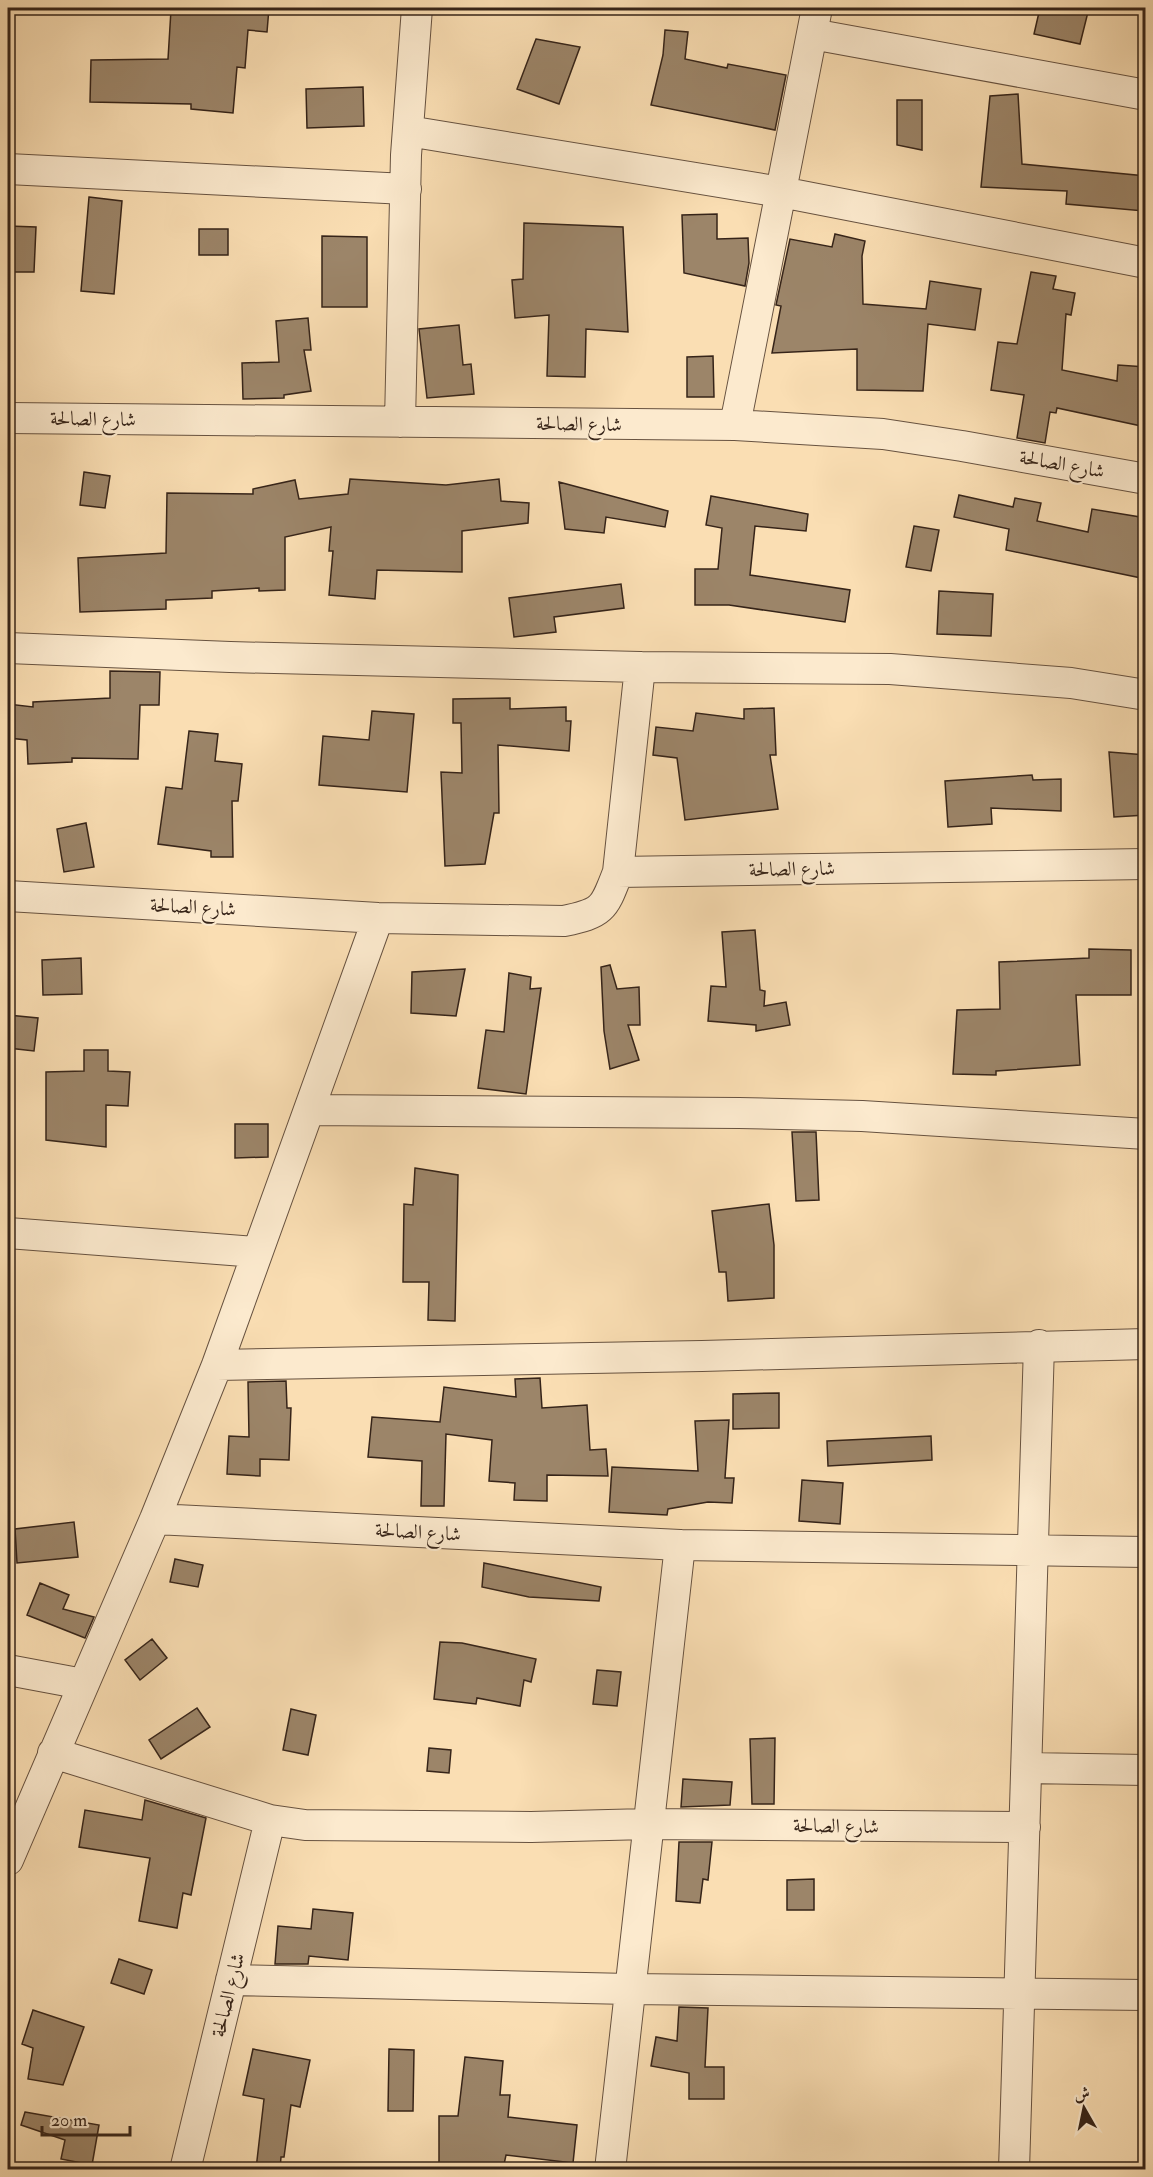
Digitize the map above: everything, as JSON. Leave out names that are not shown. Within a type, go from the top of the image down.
[{"type":"street","points":[[400,422],[408,131],[417,8]]},
{"type":"street","points":[[735,425],[814,21],[1146,95]]},
{"type":"street","points":[[408,131],[781,192],[1146,262]]},
{"type":"street","points":[[8,169],[406,189]]},
{"type":"street","name":"شارع الصالحة","points":[[8,418],[735,425],[883,434],[1146,479]]},
{"type":"street","points":[[8,648],[230,657],[640,667],[817,667],[959,673],[1071,683],[1146,695]]},
{"type":"street","name":"شارع الصالحة","points":[[8,896],[378,918],[564,921],[590,916],[606,903],[618,872],[640,667]]},
{"type":"street","name":"شارع الصالحة","points":[[618,872],[1146,864]]},
{"type":"street","points":[[8,1860],[15,1822],[53,1753],[155,1519],[217,1365],[378,918]]},
{"type":"street","points":[[309,1110],[761,1113],[862,1116],[1146,1134]]},
{"type":"street","points":[[8,1233],[257,1252]]},
{"type":"street","points":[[217,1365],[702,1356],[1039,1345],[1146,1344]]},
{"type":"street","points":[[1014,2169],[1039,1345]]},
{"type":"street","name":"شارع الصالحة","points":[[155,1519],[680,1545],[1146,1552]]},
{"type":"street","points":[[610,2169],[680,1545]]},
{"type":"street","points":[[8,1670],[83,1684]]},
{"type":"street","name":"شارع الصالحة","points":[[53,1753],[270,1820],[305,1825],[358,1827],[647,1824],[1025,1827]]},
{"type":"street","points":[[1027,1768],[1146,1770]]},
{"type":"street","name":"شارع الصالحة","points":[[185,2169],[270,1820]]},
{"type":"street","points":[[231,1980],[629,1989],[1146,1995]]},
{"type":"building","points":[[194,8],[269,8],[267,32],[248,30],[245,68],[237,67],[233,113],[191,109],[191,104],[90,102],[91,60],[168,59],[171,10],[193,11]]},
{"type":"building","points":[[1040,8],[1089,8],[1080,44],[1034,34]]},
{"type":"building","points":[[665,30],[688,32],[685,59],[727,68],[728,64],[786,75],[775,130],[651,105],[663,55]]},
{"type":"building","points":[[536,39],[580,47],[559,104],[517,89]]},
{"type":"building","points":[[363,87],[364,126],[307,128],[306,89]]},
{"type":"building","points":[[1018,94],[1022,164],[1146,176],[1144,211],[1066,204],[1067,191],[981,187],[990,96]]},
{"type":"building","points":[[897,100],[922,100],[922,150],[897,145]]},
{"type":"building","points":[[89,197],[122,201],[114,294],[81,291]]},
{"type":"building","points":[[717,214],[717,239],[748,238],[749,263],[745,286],[684,273],[682,215]]},
{"type":"building","points":[[524,223],[623,227],[628,332],[586,329],[585,377],[547,376],[549,315],[515,318],[512,280],[523,279]]},
{"type":"building","points":[[8,226],[36,227],[34,272],[8,272]]},
{"type":"building","points":[[199,229],[228,229],[228,255],[199,255]]},
{"type":"building","points":[[835,234],[865,241],[862,256],[863,304],[926,309],[930,281],[981,289],[975,330],[928,324],[923,391],[857,390],[857,349],[772,353],[781,306],[776,305],[790,239],[832,247]]},
{"type":"building","points":[[322,236],[367,237],[367,307],[322,307]]},
{"type":"building","points":[[1031,272],[1056,276],[1053,289],[1075,293],[1071,315],[1066,314],[1062,370],[1117,381],[1118,365],[1146,367],[1146,427],[1057,408],[1056,413],[1050,412],[1045,443],[1017,438],[1024,395],[991,390],[998,342],[1017,344]]},
{"type":"building","points":[[308,318],[311,350],[304,350],[311,391],[284,395],[284,398],[243,399],[242,363],[279,362],[276,321]]},
{"type":"building","points":[[459,325],[463,365],[471,364],[474,394],[427,398],[419,329]]},
{"type":"building","points":[[713,356],[714,397],[687,397],[687,357]]},
{"type":"building","points":[[84,472],[110,476],[105,508],[80,505]]},
{"type":"building","points":[[350,479],[446,485],[499,479],[501,501],[529,503],[528,523],[462,531],[462,572],[377,570],[375,599],[329,595],[333,551],[329,551],[331,527],[285,537],[285,590],[259,591],[259,588],[212,591],[212,598],[166,600],[166,609],[80,612],[78,558],[166,553],[167,493],[253,494],[253,489],[295,480],[299,499],[348,494]]},
{"type":"building","points":[[559,482],[668,511],[665,527],[606,517],[604,533],[565,529]]},
{"type":"building","points":[[959,495],[1013,507],[1015,498],[1041,503],[1037,521],[1088,532],[1092,509],[1146,518],[1146,579],[1006,550],[1009,529],[954,517]]},
{"type":"building","points":[[711,496],[808,514],[806,531],[755,526],[750,575],[850,590],[845,622],[729,605],[695,605],[695,569],[718,569],[722,528],[706,525]]},
{"type":"building","points":[[914,526],[939,530],[931,571],[906,567]]},
{"type":"building","points":[[621,584],[624,608],[554,617],[556,632],[514,637],[509,598]]},
{"type":"building","points":[[939,591],[993,594],[991,636],[937,634]]},
{"type":"building","points":[[110,671],[160,672],[159,705],[140,705],[138,759],[72,758],[72,762],[28,764],[27,740],[8,738],[8,704],[33,707],[33,702],[110,698]]},
{"type":"building","points":[[510,698],[510,709],[566,707],[566,721],[571,721],[569,751],[498,745],[499,813],[494,813],[485,864],[445,866],[441,772],[462,773],[461,723],[453,723],[453,699]]},
{"type":"building","points":[[774,708],[776,755],[770,755],[778,809],[685,820],[677,758],[653,755],[656,727],[693,731],[696,713],[744,719],[744,709]]},
{"type":"building","points":[[372,711],[414,714],[407,792],[319,785],[323,736],[369,740]]},
{"type":"building","points":[[189,731],[218,734],[215,761],[242,764],[238,801],[232,801],[233,857],[211,857],[211,851],[158,844],[166,787],[182,789]]},
{"type":"building","points":[[1109,752],[1146,755],[1146,815],[1114,817]]},
{"type":"building","points":[[1032,775],[1033,780],[1061,779],[1061,811],[991,808],[992,824],[948,827],[945,781]]},
{"type":"building","points":[[86,823],[94,867],[64,872],[57,829]]},
{"type":"building","points":[[755,930],[760,990],[765,991],[764,1006],[786,1002],[790,1025],[756,1031],[756,1025],[708,1021],[711,986],[726,987],[722,932]]},
{"type":"building","points":[[1089,949],[1131,950],[1131,995],[1076,995],[1080,1065],[996,1071],[996,1075],[953,1074],[957,1010],[1000,1009],[999,962],[1089,958]]},
{"type":"building","points":[[81,958],[82,994],[43,995],[42,960]]},
{"type":"building","points":[[610,965],[617,989],[639,987],[640,1025],[628,1025],[639,1060],[610,1069],[604,1031],[601,967]]},
{"type":"building","points":[[465,969],[456,1016],[411,1013],[412,972]]},
{"type":"building","points":[[509,973],[531,977],[530,989],[541,988],[526,1094],[478,1088],[486,1030],[504,1032]]},
{"type":"building","points":[[8,1015],[38,1018],[34,1051],[8,1048]]},
{"type":"building","points":[[84,1050],[108,1050],[108,1071],[130,1072],[128,1106],[106,1105],[106,1147],[46,1140],[46,1072],[84,1071]]},
{"type":"building","points":[[235,1124],[268,1124],[268,1157],[235,1158]]},
{"type":"building","points":[[792,1132],[816,1132],[819,1200],[796,1201]]},
{"type":"building","points":[[415,1168],[458,1175],[455,1321],[428,1320],[429,1282],[403,1282],[404,1204],[413,1205]]},
{"type":"building","points":[[769,1204],[774,1245],[774,1298],[728,1301],[726,1272],[719,1272],[712,1211]]},
{"type":"building","points":[[540,1378],[542,1408],[587,1405],[590,1450],[606,1449],[608,1476],[547,1475],[547,1501],[514,1500],[515,1483],[489,1481],[492,1440],[446,1434],[444,1506],[421,1506],[422,1461],[368,1457],[372,1417],[440,1422],[444,1387],[516,1397],[515,1379]]},
{"type":"building","points":[[286,1381],[287,1408],[291,1408],[289,1460],[260,1459],[260,1476],[227,1474],[229,1436],[249,1437],[248,1382]]},
{"type":"building","points":[[779,1393],[779,1428],[733,1429],[733,1394]]},
{"type":"building","points":[[729,1420],[725,1478],[734,1478],[732,1503],[708,1502],[668,1509],[667,1515],[609,1512],[612,1467],[698,1471],[695,1421]]},
{"type":"building","points":[[931,1436],[932,1460],[828,1466],[827,1441]]},
{"type":"building","points":[[802,1480],[843,1483],[840,1524],[799,1521]]},
{"type":"building","points":[[74,1522],[78,1557],[17,1563],[15,1529]]},
{"type":"building","points":[[175,1559],[203,1565],[198,1587],[170,1582]]},
{"type":"building","points":[[484,1563],[601,1587],[599,1601],[529,1597],[482,1587]]},
{"type":"building","points":[[40,1583],[69,1595],[63,1609],[94,1617],[85,1638],[27,1615]]},
{"type":"building","points":[[152,1639],[167,1658],[140,1680],[125,1660]]},
{"type":"building","points":[[440,1642],[462,1643],[536,1659],[531,1682],[524,1680],[520,1706],[477,1698],[476,1704],[434,1699]]},
{"type":"building","points":[[597,1670],[621,1672],[617,1706],[593,1704]]},
{"type":"building","points":[[197,1708],[210,1727],[161,1759],[149,1740]]},
{"type":"building","points":[[291,1709],[316,1715],[308,1755],[283,1750]]},
{"type":"building","points":[[775,1738],[774,1804],[752,1804],[750,1739]]},
{"type":"building","points":[[429,1748],[451,1750],[449,1773],[427,1771]]},
{"type":"building","points":[[683,1779],[732,1782],[730,1805],[681,1807]]},
{"type":"building","points":[[145,1800],[206,1818],[191,1895],[183,1893],[177,1928],[139,1921],[150,1858],[79,1847],[85,1810],[142,1820]]},
{"type":"building","points":[[679,1842],[712,1842],[708,1880],[703,1879],[700,1903],[676,1901]]},
{"type":"building","points":[[814,1879],[814,1910],[787,1910],[787,1880]]},
{"type":"building","points":[[313,1909],[353,1913],[348,1960],[309,1956],[308,1964],[275,1964],[278,1926],[311,1929]]},
{"type":"building","points":[[119,1959],[152,1970],[144,1994],[111,1983]]},
{"type":"building","points":[[679,2007],[708,2008],[705,2067],[724,2067],[724,2099],[689,2099],[689,2073],[651,2066],[656,2037],[677,2041]]},
{"type":"building","points":[[33,2010],[84,2027],[63,2085],[28,2079],[33,2048],[22,2044]]},
{"type":"building","points":[[253,2049],[310,2060],[300,2107],[291,2105],[284,2157],[281,2157],[280,2169],[256,2169],[264,2099],[243,2095]]},
{"type":"building","points":[[389,2049],[414,2050],[413,2111],[388,2111]]},
{"type":"building","points":[[465,2057],[503,2061],[500,2095],[510,2095],[508,2117],[577,2125],[573,2163],[506,2155],[503,2169],[439,2169],[439,2116],[458,2116]]},
{"type":"building","points":[[25,2112],[99,2125],[92,2165],[61,2159],[65,2140],[21,2125]]}]
